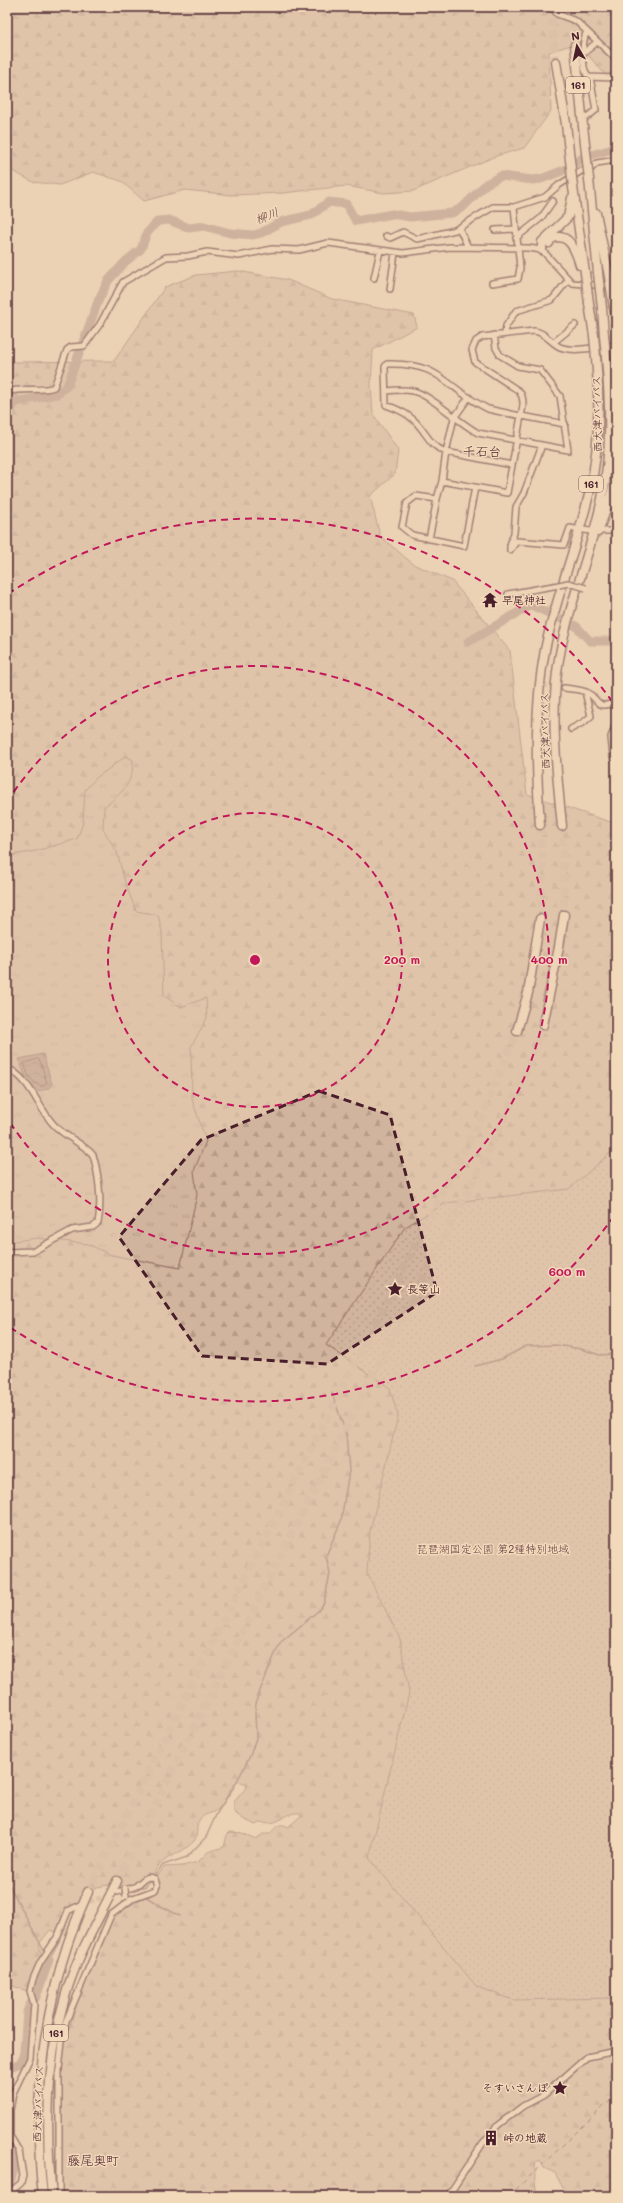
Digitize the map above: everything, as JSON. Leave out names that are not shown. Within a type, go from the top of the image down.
[{"type":"highway","name":"西大津バイパス","points":[[562,826],[554,737],[554,706],[557,671],[571,609],[588,554],[602,499],[609,448],[606,357],[602,308],[575,45]]},
{"type":"highway","name":"西大津バイパス","points":[[540,824],[537,780],[538,697],[544,655],[550,629],[582,524],[594,472],[598,437],[599,408],[594,336],[584,273],[566,124],[556,62]]},
{"type":"highway","points":[[588,179],[608,271],[616,317]]},
{"type":"highway","points":[[542,250],[542,242],[568,217],[573,187]]},
{"type":"highway","points":[[542,250],[555,237],[560,237],[570,241],[577,254],[584,273]]},
{"type":"highway","points":[[588,554],[605,515],[616,474]]},
{"type":"highway","points":[[543,1025],[560,947],[564,915]]},
{"type":"highway","points":[[517,1031],[533,967],[540,919]]},
{"type":"highway","name":"西大津バイパス","points":[[52,2196],[48,2148],[48,2091],[56,2031],[65,1997],[80,1957],[118,1881]]},
{"type":"highway","name":"西大津バイパス","points":[[43,2196],[40,2170],[40,2092],[44,2042],[51,2003],[73,1925],[88,1892]]},
{"type":"highway","points":[[40,2170],[40,2196]]},
{"type":"street","points":[[552,7],[557,14],[576,21],[586,33],[616,59]]},
{"type":"street","points":[[586,33],[584,68],[588,77],[590,77],[596,110],[587,117]]},
{"type":"street","points":[[584,54],[597,42]]},
{"type":"street","points":[[590,77],[616,78]]},
{"type":"street","points":[[386,236],[390,238],[400,232],[406,233],[417,239],[459,228],[490,208],[514,207],[535,202],[546,197],[559,185],[583,170],[592,168],[597,163],[616,160]]},
{"type":"street","points":[[516,238],[541,218],[553,201]]},
{"type":"street","points":[[492,283],[518,279],[520,268],[514,207]]},
{"type":"street","points":[[459,228],[468,247]]},
{"type":"street","points":[[495,230],[515,229]]},
{"type":"street","points":[[7,392],[22,388],[46,389],[54,387],[67,350],[69,347],[84,346],[100,324],[123,282],[166,257],[188,256],[207,252],[238,256],[272,249],[299,250],[328,243],[353,245],[395,253],[413,253],[437,248],[517,247],[542,250],[572,283],[605,286],[616,295]]},
{"type":"street","points":[[374,278],[380,251]]},
{"type":"street","points":[[390,289],[395,253]]},
{"type":"street","points":[[506,334],[506,326],[516,311],[552,300],[568,280]]},
{"type":"street","points":[[554,342],[575,325]]},
{"type":"street","points":[[442,481],[507,493],[522,416],[523,400],[519,391],[478,365],[473,357],[472,350],[476,341],[482,337],[494,335],[539,332],[560,347],[572,349],[616,345]]},
{"type":"street","points":[[386,391],[407,390],[420,393],[454,418],[478,433],[568,450],[560,396],[542,372],[535,368],[518,366],[500,355],[497,351],[494,335]]},
{"type":"street","points":[[512,465],[446,452],[431,444],[420,426],[406,413],[386,405],[385,366],[387,364],[404,363],[421,366],[432,371],[488,409],[565,424]]},
{"type":"street","points":[[430,539],[437,499],[442,481],[446,452],[454,418],[469,397]]},
{"type":"street","points":[[542,446],[524,493],[516,506],[514,533],[510,550],[517,541],[564,545],[570,528],[575,529]]},
{"type":"street","points":[[437,499],[416,496],[407,503],[402,527],[412,535],[464,546],[475,488]]},
{"type":"street","points":[[602,532],[616,531]]},
{"type":"street","points":[[508,594],[568,583],[586,588]]},
{"type":"street","points":[[564,688],[588,693],[601,705],[607,706],[616,702]]},
{"type":"street","points":[[571,729],[584,722],[591,716],[586,696],[588,693]]},
{"type":"street","points":[[614,757],[611,737],[616,724]]},
{"type":"street","points":[[7,1068],[15,1071],[29,1087],[55,1126],[93,1155],[97,1178],[99,1209],[98,1223],[93,1227],[72,1230],[34,1250],[7,1252]]},
{"type":"street","points":[[59,2196],[59,2070],[66,2021],[111,1915],[132,1900],[155,1890],[157,1886],[155,1879],[148,1877],[144,1878],[137,1885],[117,1892]]},
{"type":"street","points":[[125,1888],[126,1896],[132,1900]]},
{"type":"street","points":[[7,2196],[21,2183],[23,2176],[19,2151],[10,2136],[10,2110],[13,2093],[30,2058],[34,2004],[30,1991],[33,1979],[58,1936],[68,1910],[76,1906]]},
{"type":"street","points":[[448,2196],[483,2143],[498,2125],[523,2106],[544,2094],[587,2057],[616,2051]]},
{"type":"highlighted area","points":[[319,1091],[390,1115],[437,1292],[327,1364],[202,1356],[119,1237],[201,1140]]},
{"type":"green space","points":[[7,7],[616,7],[616,80],[612,82],[577,43],[549,52],[551,111],[524,148],[496,156],[413,191],[384,193],[346,186],[283,193],[232,195],[185,190],[144,201],[121,181],[93,172],[60,185],[33,182],[7,168]]},
{"type":"green space","points":[[238,271],[288,280],[332,299],[414,315],[417,327],[373,350],[371,385],[373,414],[398,450],[395,474],[370,496],[380,536],[413,564],[452,581],[510,651],[527,794],[616,824],[616,2196],[571,2196],[563,2188],[555,2173],[544,2168],[540,2160],[536,2162],[535,2175],[535,2184],[539,2196],[62,2196],[59,2114],[64,2044],[86,1976],[111,1918],[125,1908],[156,1891],[159,1883],[156,1878],[164,1867],[182,1866],[198,1862],[208,1852],[224,1847],[227,1835],[230,1832],[242,1833],[256,1839],[263,1834],[270,1834],[280,1825],[285,1825],[288,1827],[301,1816],[300,1813],[293,1813],[278,1821],[268,1823],[260,1822],[256,1825],[243,1819],[234,1812],[234,1802],[247,1785],[238,1782],[234,1785],[218,1809],[200,1819],[197,1825],[196,1837],[193,1842],[182,1851],[166,1859],[157,1868],[153,1875],[142,1879],[131,1887],[114,1884],[97,1887],[87,1892],[79,1904],[64,1913],[58,1932],[50,1930],[39,1944],[44,1967],[42,1975],[31,1981],[27,1991],[10,1985],[7,1988],[7,1242],[37,1238],[88,1244],[111,1255],[180,1268],[197,1195],[194,1171],[206,1141],[192,1099],[191,1047],[207,1018],[206,998],[181,1007],[164,996],[162,932],[158,915],[136,911],[125,882],[117,852],[103,829],[104,807],[121,792],[129,782],[133,760],[126,756],[96,778],[85,790],[83,823],[77,839],[36,851],[7,856],[7,362],[114,361],[165,287],[196,275]]},
{"type":"green space","points":[[127,749],[141,762],[211,1000],[211,1142],[180,1268],[110,1255],[7,1246],[7,850],[84,782]]},
{"type":"green space","name":"琵琶湖国定公園 第2種特別地域","points":[[616,1148],[616,1998],[514,2000],[477,1987],[369,1858],[409,1693],[400,1639],[367,1573],[370,1531],[398,1416],[390,1388],[326,1345],[405,1227],[446,1203],[569,1189]]},
{"type":"water","points":[[43,1054],[52,1084],[49,1088],[38,1092],[26,1079],[19,1059]]},
{"type":"waterway","name":"柳川","points":[[7,416],[16,402],[57,394],[67,386],[99,299],[108,281],[125,262],[141,249],[147,233],[158,221],[169,220],[189,228],[204,226],[230,233],[253,235],[261,233],[281,222],[311,215],[329,202],[346,204],[356,221],[392,214],[410,217],[452,213],[463,207],[486,184],[501,176],[533,180],[541,179],[567,169],[584,157],[616,148]]},
{"type":"waterway","points":[[468,642],[531,605],[576,626],[590,641],[612,641],[616,638]]},
{"type":"waterway","points":[[475,1366],[502,1359],[526,1346],[556,1345],[581,1349],[600,1355],[616,1354]]},
{"type":"waterway","points":[[120,1894],[146,1886],[163,1865],[187,1857],[206,1837],[217,1813],[235,1785],[250,1756],[256,1738],[255,1712],[257,1698],[281,1642],[318,1611],[324,1603],[330,1573],[326,1556],[341,1521],[349,1471],[346,1434],[332,1393]]},
{"type":"waterway","points":[[7,1881],[49,1960]]},
{"type":"waterway","points":[[145,1896],[180,1916]]},
{"type":"waterway","points":[[49,1960],[61,1939],[64,1927]]},
{"type":"waterway","points":[[7,2068],[21,2063],[24,2052],[27,2012],[30,2004],[36,1997],[49,1960]]},
{"type":"waterway","points":[[7,2139],[13,2147],[17,2159],[7,2192]]},
{"type":"ferry route","points":[[509,2196],[616,2095]]},
{"type":"tunnel","points":[[550,7],[556,62]]},
{"type":"tunnel","points":[[571,7],[575,45]]},
{"type":"tunnel","points":[[535,684],[559,687]]},
{"type":"tunnel","points":[[540,825],[543,872],[540,919]]},
{"type":"tunnel","points":[[562,826],[564,915]]},
{"type":"tunnel","points":[[117,1881],[290,1537],[486,1156],[528,1068],[543,1025]]},
{"type":"tunnel","points":[[88,1892],[245,1578],[482,1116],[517,1031]]},
{"type":"tunnel","points":[[82,1904],[110,1895]]},
{"type":"place","name":"早尾神社","points":[[490,600]]},
{"type":"place","name":"長等山","points":[[395,1289]]},
{"type":"place","name":"そすいさんぽ","points":[[560,2088]]},
{"type":"place","name":"峠の地蔵","points":[[491,2138]]},
{"type":"district","name":"千石台","points":[[482,451]]},
{"type":"district","name":"藤尾奥町","points":[[93,2160]]}]
